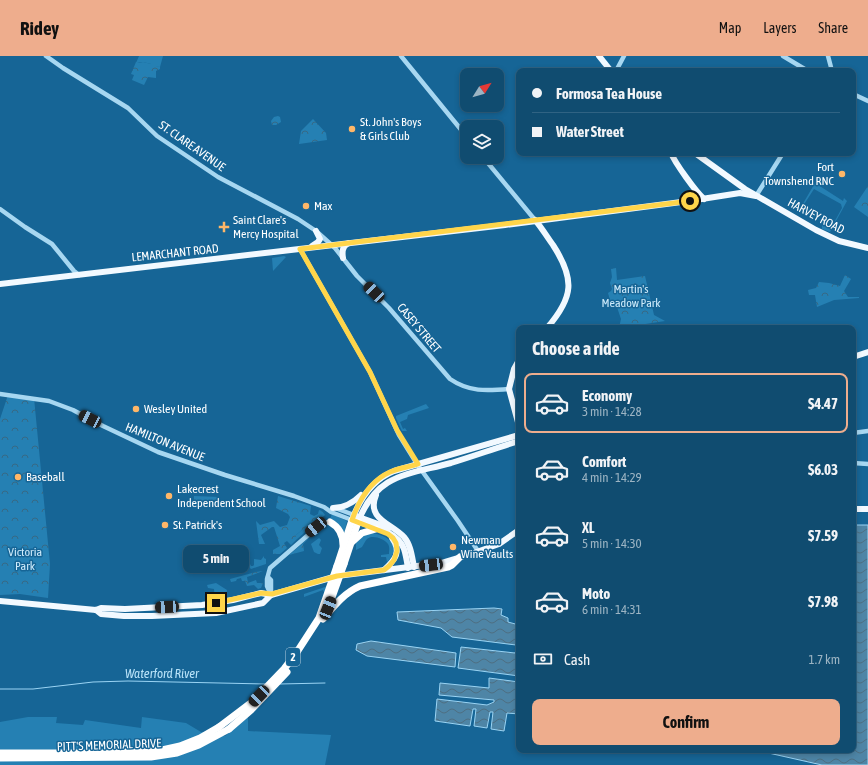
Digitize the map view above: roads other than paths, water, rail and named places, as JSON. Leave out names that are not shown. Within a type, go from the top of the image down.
[{"type":"highway","name":"PITT'S MEMORIAL DRIVE","points":[[0,758],[151,757],[177,753],[199,745],[228,729],[251,710],[280,680],[295,662],[323,619],[356,519]]},
{"type":"highway","points":[[330,522],[338,528],[346,548],[362,533],[376,529]]},
{"type":"highway","name":"PITT'S MEMORIAL DRIVE","points":[[0,753],[132,752],[162,750],[180,746],[200,738],[219,727],[252,702],[265,689],[284,669],[311,631],[325,604],[346,548]]},
{"type":"highway","points":[[323,619],[342,598],[360,586],[413,569],[448,567],[460,558]]},
{"type":"main road","points":[[599,56],[609,68]]},
{"type":"main road","points":[[673,156],[680,168],[704,199]]},
{"type":"main road","name":"HARVEY ROAD","points":[[699,156],[756,196],[827,236],[844,243],[868,248]]},
{"type":"main road","name":"LEMARCHANT ROAD","points":[[0,284],[300,249],[312,246],[349,243],[704,199],[740,193],[756,196]]},
{"type":"main road","points":[[535,220],[560,256],[565,266],[569,281],[565,302],[556,318],[550,325]]},
{"type":"main road","points":[[312,246],[320,239],[316,231]]},
{"type":"main road","points":[[344,258],[342,254],[343,248],[349,243]]},
{"type":"main road","points":[[856,356],[868,352]]},
{"type":"main road","points":[[516,365],[509,389],[516,415]]},
{"type":"main road","points":[[356,519],[378,490],[396,477],[419,467],[516,435]]},
{"type":"main road","points":[[333,508],[340,508],[348,505],[390,472],[451,463],[516,442]]},
{"type":"main road","points":[[356,519],[358,505],[368,489]]},
{"type":"main road","points":[[378,490],[374,503],[376,514],[381,520],[392,526],[408,542],[413,569]]},
{"type":"main road","points":[[856,510],[868,509]]},
{"type":"main road","points":[[356,519],[396,538],[404,548],[413,569]]},
{"type":"main road","points":[[356,519],[398,532]]},
{"type":"main road","points":[[460,558],[499,544],[516,532]]},
{"type":"main road","points":[[384,570],[393,562],[397,551],[396,543],[388,534]]},
{"type":"main road","points":[[0,601],[96,610],[101,608],[125,609],[202,605],[234,600],[261,593],[272,594],[337,576],[384,570],[413,569]]},
{"type":"main road","points":[[96,610],[101,614],[124,616],[216,613],[263,602],[272,594]]},
{"type":"street","name":"ST. CLARE AVENUE","points":[[46,56],[123,104],[134,112],[157,136],[218,177],[298,219],[316,231],[331,245]]},
{"type":"street","points":[[401,56],[460,128]]},
{"type":"street","points":[[404,56],[408,65]]},
{"type":"street","points":[[618,68],[624,56]]},
{"type":"street","points":[[783,56],[803,68]]},
{"type":"street","points":[[828,56],[831,68]]},
{"type":"street","points":[[856,95],[868,101]]},
{"type":"street","points":[[756,196],[781,156]]},
{"type":"street","points":[[489,164],[535,220]]},
{"type":"street","points":[[0,209],[52,244],[79,275]]},
{"type":"street","name":"CASEY STREET","points":[[331,245],[344,258],[357,276],[379,297],[415,337],[450,380],[473,390],[509,389]]},
{"type":"street","points":[[300,249],[370,372],[397,430],[419,467],[478,551]]},
{"type":"street","name":"HAMILTON AVENUE","points":[[0,394],[49,401],[73,410],[158,452],[324,507],[333,508],[356,519]]},
{"type":"street","points":[[856,433],[868,431]]},
{"type":"street","points":[[856,464],[868,464]]},
{"type":"street","name":"HAMILTON AVENUE","points":[[324,507],[331,512],[356,519]]},
{"type":"street","points":[[272,594],[271,580],[268,576],[271,566],[322,523],[330,522]]},
{"type":"water","points":[[856,525],[868,525],[868,765],[822,765],[768,753],[856,753]]},
{"type":"water","points":[[494,608],[502,609],[501,615],[508,618],[508,622],[516,624],[516,645],[452,637],[441,628],[398,620],[397,612]]},
{"type":"water","points":[[371,641],[456,653],[455,667],[367,656],[356,650],[357,644]]},
{"type":"water","points":[[461,647],[515,653],[516,650],[516,676],[458,668]]},
{"type":"water","points":[[489,678],[516,682],[516,714],[507,713],[504,731],[491,729],[493,712],[490,712],[487,728],[474,726],[476,709],[473,709],[470,726],[435,721],[437,699],[487,705],[494,702],[494,700],[439,695],[440,683],[489,688]]},
{"type":"waterway","name":"Waterford River","points":[[0,689],[33,689],[93,682],[128,681],[265,684]]},
{"type":"waterway","name":"Waterford River","points":[[280,684],[325,683]]},
{"type":"place","name":"St. John's Boys & Girls Club","points":[[352,129]]},
{"type":"place","name":"Fort Townshend RNC","points":[[842,174]]},
{"type":"place","name":"Max","points":[[306,206]]},
{"type":"place","name":"Saint Clare's Mercy Hospital","points":[[224,227]]},
{"type":"place","name":"Wesley United","points":[[136,409]]},
{"type":"place","name":"Baseball","points":[[18,477]]},
{"type":"place","name":"Lakecrest Independent School","points":[[169,496]]},
{"type":"place","name":"St. Patrick's","points":[[165,525]]},
{"type":"place","name":"Newman Wine Vaults","points":[[453,547]]},
{"type":"park label","name":"Martin's Meadow Park","points":[[631,296]]},
{"type":"park label","name":"Victoria Park","points":[[25,559]]}]
